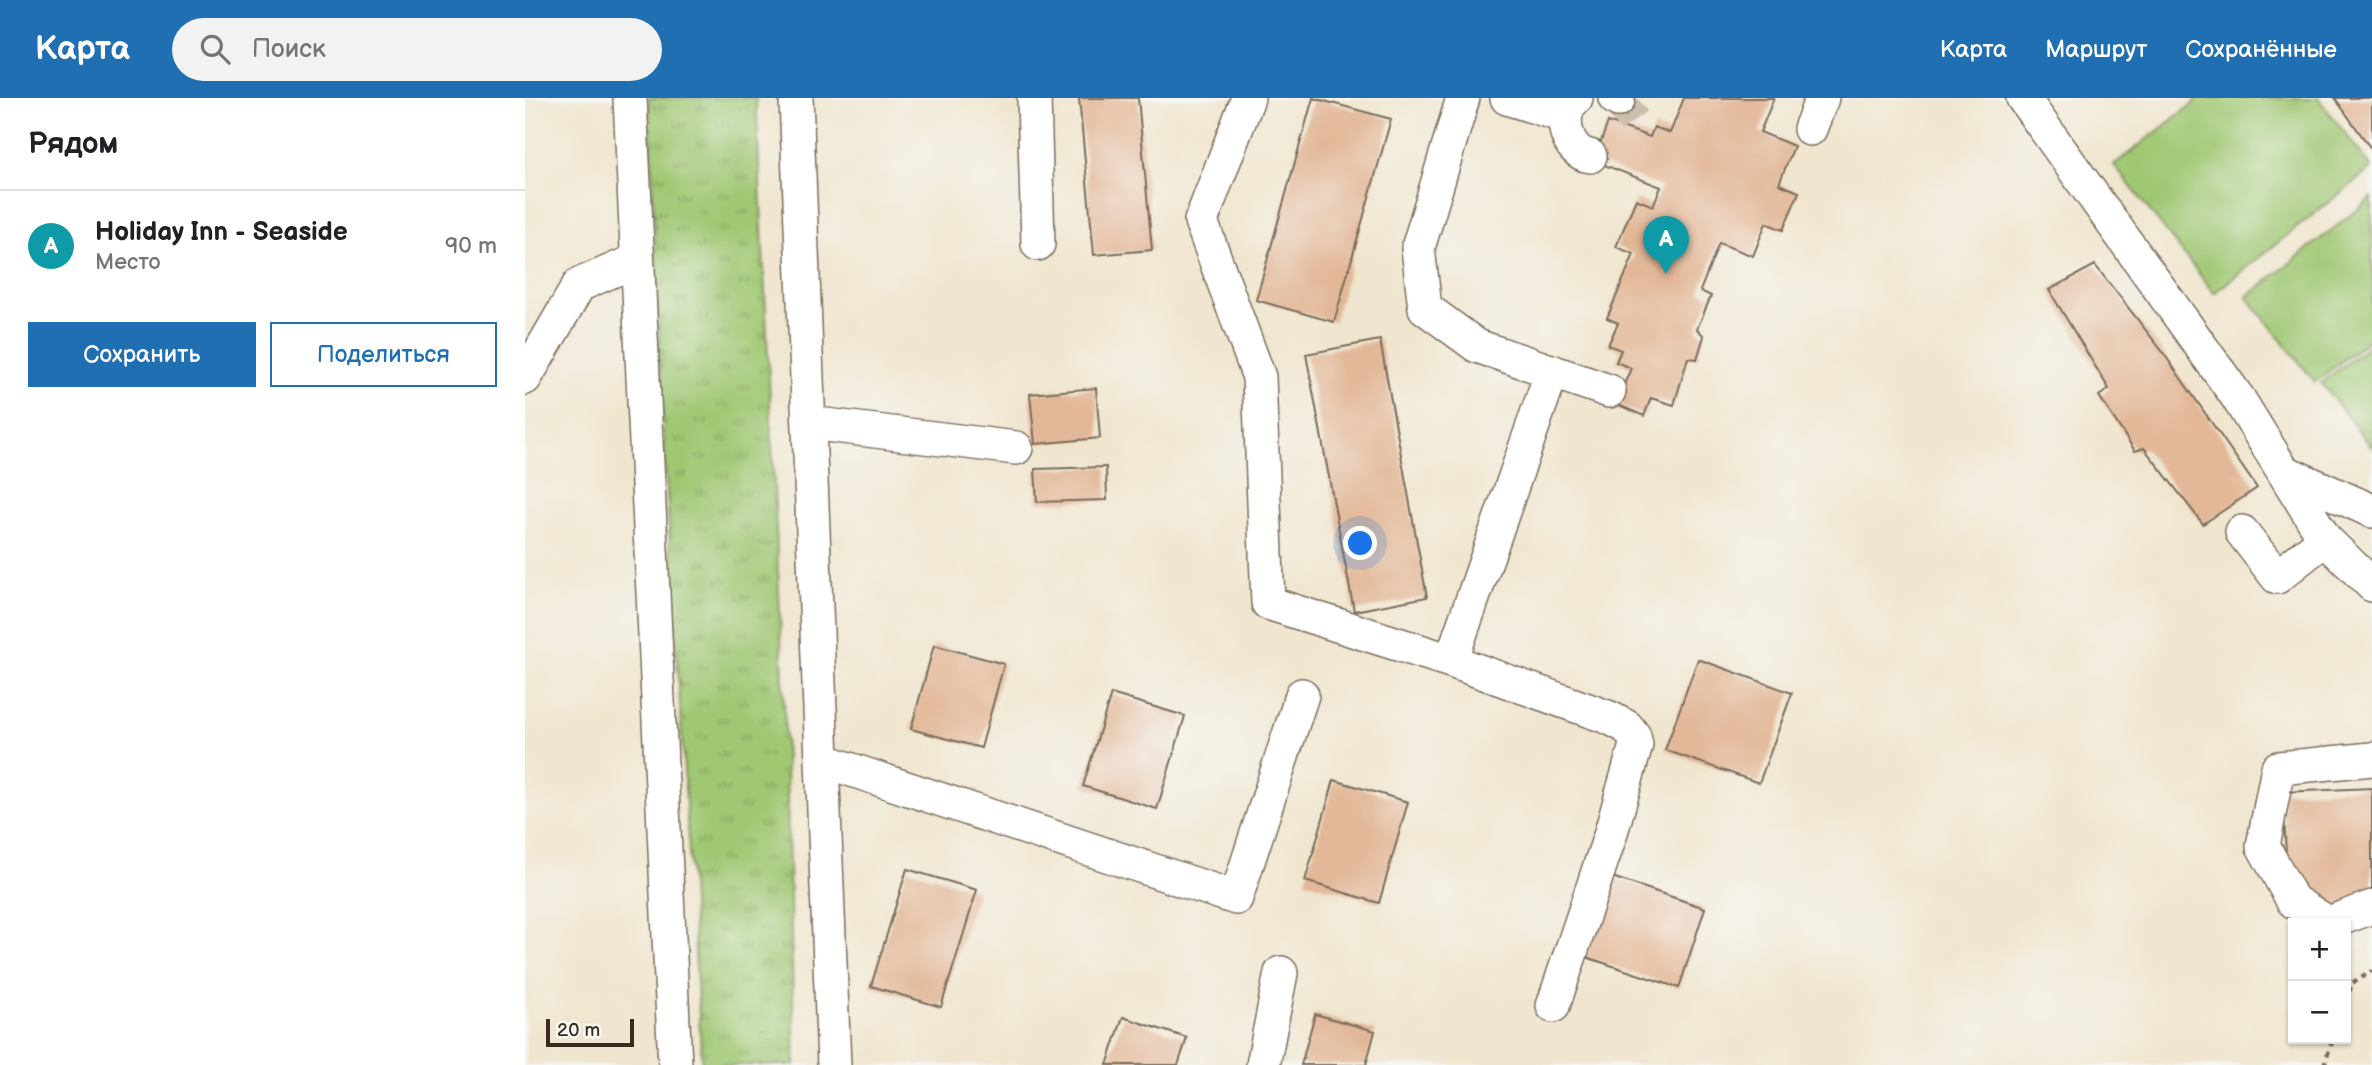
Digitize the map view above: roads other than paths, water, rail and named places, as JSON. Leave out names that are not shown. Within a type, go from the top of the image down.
[{"type":"lane","points":[[630,98],[675,1065]]},
{"type":"lane","points":[[796,98],[834,1065]]},
{"type":"lane","points":[[1034,98],[1038,244]]},
{"type":"lane","points":[[1248,98],[1201,221],[1259,377],[1268,603],[1451,661],[1610,718],[1627,727],[1634,736],[1636,745],[1626,786],[1553,1006]]},
{"type":"lane","points":[[1463,98],[1418,248],[1425,308],[1477,346],[1609,391]]},
{"type":"lane","points":[[1507,98],[1570,107],[1565,129],[1582,155],[1590,156]]},
{"type":"lane","points":[[1810,130],[1822,98]]},
{"type":"lane","points":[[2023,98],[2173,305],[2285,471],[2325,539],[2372,585]]},
{"type":"lane","points":[[525,378],[579,285],[637,260]]},
{"type":"lane","points":[[1451,661],[1552,371]]},
{"type":"lane","points":[[809,423],[1016,448]]},
{"type":"lane","points":[[2285,471],[2372,511]]},
{"type":"lane","points":[[2242,532],[2277,577],[2325,539]]},
{"type":"lane","points":[[822,760],[1236,898],[1302,695]]},
{"type":"lane","points":[[2320,918],[2293,901],[2263,846],[2278,768],[2372,759]]},
{"type":"lane","points":[[2342,918],[2372,907]]},
{"type":"lane","points":[[1263,1065],[1281,973]]},
{"type":"tunnel","points":[[1618,100],[1634,121]]},
{"type":"place","name":"Holiday Inn - Seaside","points":[[1666,274]]}]
